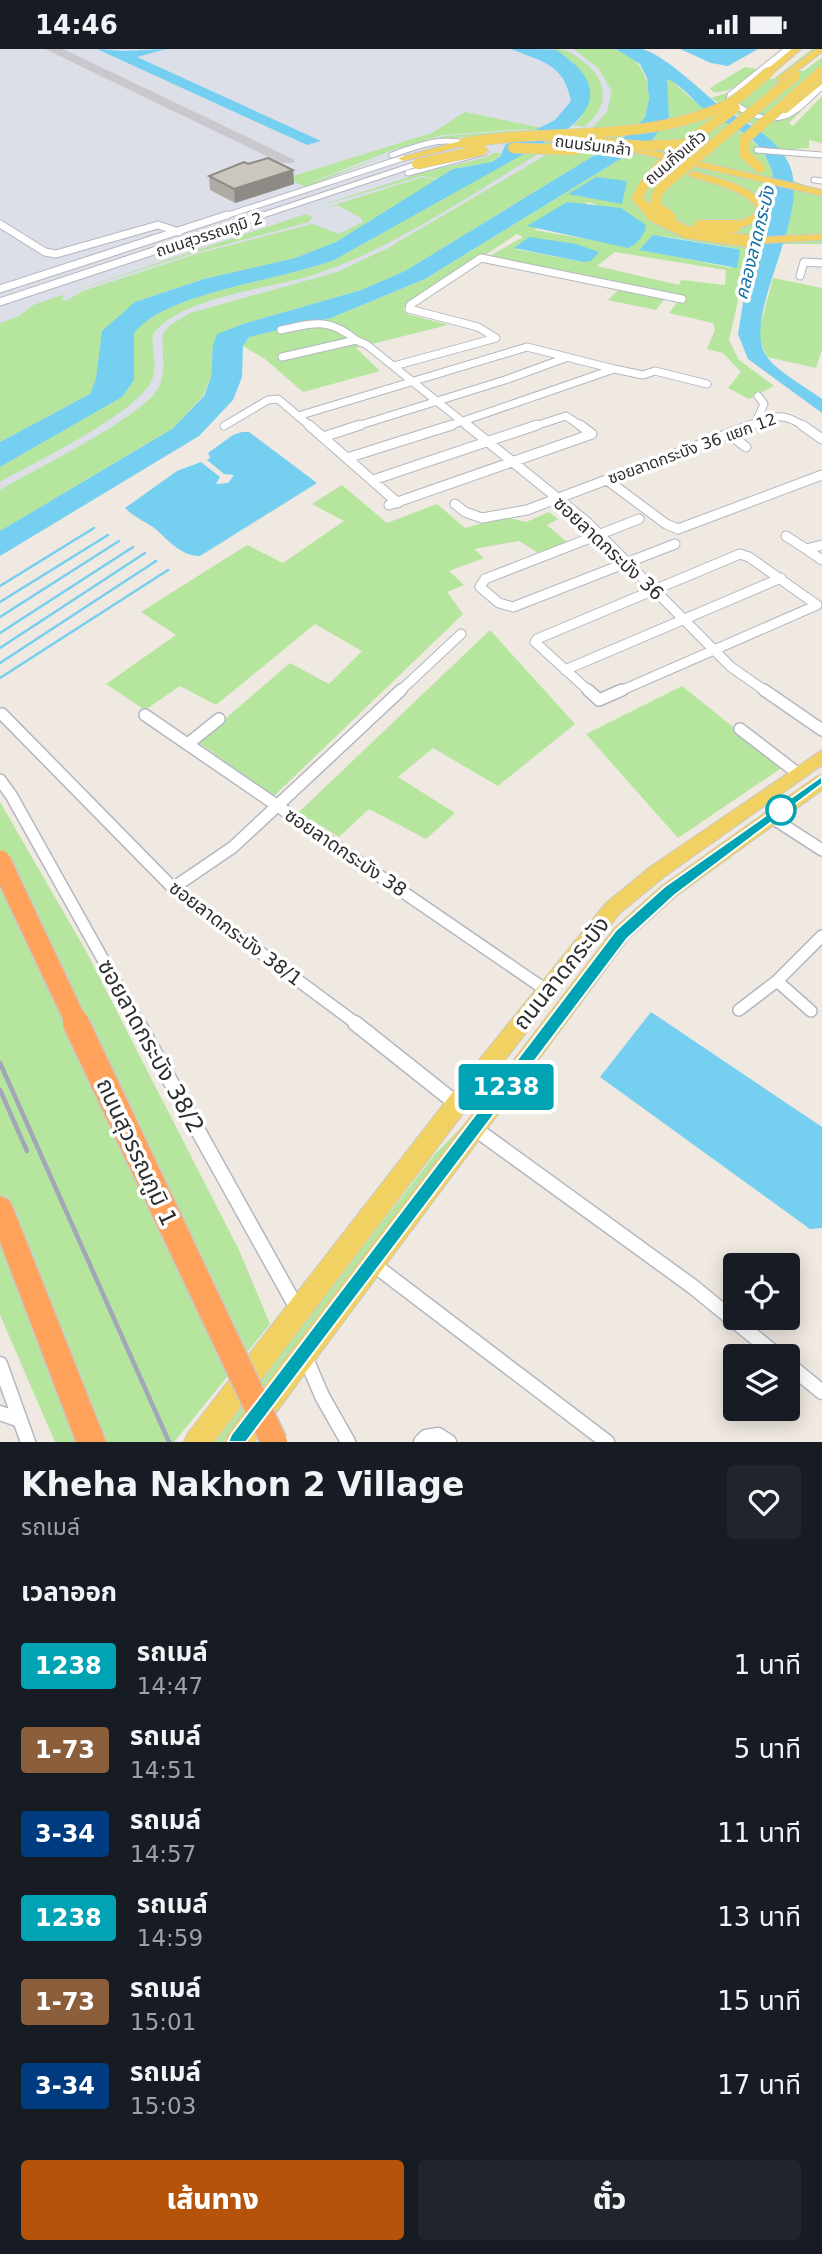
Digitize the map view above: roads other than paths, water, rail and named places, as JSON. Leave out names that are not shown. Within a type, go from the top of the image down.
[{"type":"highway","name":"ถนนสุวรรณภูมิ 1","points":[[0,862],[274,1442]]},
{"type":"highway","points":[[0,1208],[91,1442]]},
{"type":"main road","points":[[571,141],[655,146],[697,142],[711,135],[774,77],[793,50]]},
{"type":"main road","points":[[793,50],[731,95],[729,97],[732,103],[754,114],[782,117],[822,86]]},
{"type":"main road","points":[[464,143],[642,126],[687,119],[723,107],[818,51]]},
{"type":"main road","points":[[690,173],[751,195],[760,202],[762,210],[757,217],[736,226],[705,227],[667,217],[655,205],[658,192],[663,186],[795,76],[818,51]]},
{"type":"main road","points":[[731,128],[767,107],[822,64]]},
{"type":"main road","points":[[822,71],[745,139],[744,154],[752,164],[778,178],[822,193]]},
{"type":"main road","name":"ถนนกิ่งแก้ว","points":[[774,77],[651,175],[638,189],[637,198],[642,207],[659,221],[707,237],[748,241],[822,237]]},
{"type":"main road","points":[[761,168],[751,155],[750,144],[784,111],[822,81]]},
{"type":"main road","name":"ถนนร่มเกล้า","points":[[403,158],[464,143],[513,139],[571,141],[628,148],[822,193]]},
{"type":"main road","name":"ถนนร่มเกล้า","points":[[417,164],[478,151],[548,148],[621,157],[822,205]]},
{"type":"main road","name":"ถนนลาดกระบัง","points":[[197,1442],[593,931],[635,889],[822,756]]},
{"type":"main road","name":"ถนนลาดกระบัง","points":[[238,1442],[606,953],[637,918],[688,876],[822,781]]},
{"type":"main road","points":[[520,1025],[544,1036]]},
{"type":"street","points":[[293,195],[309,186],[422,145],[460,139],[485,152],[307,202]]},
{"type":"street","points":[[810,152],[816,146]]},
{"type":"street","points":[[757,150],[788,150],[822,155]]},
{"type":"street","name":"ถนนสุวรรณภูมิ 2","points":[[0,289],[403,158]]},
{"type":"street","name":"ถนนสุวรรณภูมิ 2","points":[[0,302],[417,164]]},
{"type":"street","points":[[814,180],[822,181]]},
{"type":"street","points":[[0,224],[45,252],[56,254],[158,225],[179,232]]},
{"type":"street","points":[[394,366],[496,338],[493,334],[477,328],[431,318],[409,309],[410,305],[481,258],[682,299]]},
{"type":"street","points":[[800,276],[804,262],[822,263]]},
{"type":"street","name":"ซอยลาดกระบัง 36","points":[[281,330],[327,321],[336,324],[394,366],[600,535],[740,674],[822,730]]},
{"type":"street","points":[[282,357],[356,340]]},
{"type":"street","points":[[298,416],[527,347],[643,375],[655,371],[707,384]]},
{"type":"street","points":[[323,437],[437,402],[568,357]]},
{"type":"street","points":[[347,457],[463,422],[614,369]]},
{"type":"street","points":[[755,424],[764,404],[758,396]]},
{"type":"street","points":[[224,426],[274,398],[282,401],[373,480],[394,504],[592,436],[566,417],[373,480]]},
{"type":"street","name":"ซอยลาดกระบัง 36 แยก 12","points":[[455,504],[468,515],[483,519],[513,509],[527,509],[784,415],[822,439]]},
{"type":"street","points":[[729,434],[746,447]]},
{"type":"street","points":[[607,480],[666,524],[677,529],[822,475]]},
{"type":"street","points":[[639,519],[485,579],[479,584],[486,594],[504,605],[513,607],[674,544]]},
{"type":"street","points":[[786,536],[822,560]]},
{"type":"street","points":[[806,549],[821,545]]},
{"type":"street","points":[[740,554],[781,578],[817,605],[599,701],[535,642],[740,554]]},
{"type":"street","points":[[565,670],[781,578]]},
{"type":"street","points":[[173,888],[226,853],[461,633]]},
{"type":"street","name":"ซอยลาดกระบัง 38/1","points":[[2,714],[173,888],[397,1054],[457,1104]]},
{"type":"street","name":"ซอยลาดกระบัง 38","points":[[145,715],[546,990]]},
{"type":"street","points":[[189,743],[219,719]]},
{"type":"street","points":[[740,729],[796,772]]},
{"type":"street","name":"ซอยลาดกระบัง 38/2","points":[[0,780],[11,795],[299,1313]]},
{"type":"street","points":[[771,817],[822,851]]},
{"type":"street","points":[[739,1010],[777,981],[822,936]]},
{"type":"street","points":[[777,981],[811,1011]]},
{"type":"street","points":[[474,1128],[692,1286],[763,1344]]},
{"type":"street","points":[[373,1264],[607,1442]]},
{"type":"street","points":[[304,1354],[322,1396],[348,1442]]},
{"type":"street","points":[[0,1364],[28,1442]]},
{"type":"street","points":[[800,1374],[822,1392]]},
{"type":"street","points":[[0,1412],[20,1420]]},
{"type":"street","points":[[421,1442],[426,1437],[439,1434],[449,1442]]},
{"type":"water","points":[[97,49],[166,49],[137,57],[321,141],[307,145]]},
{"type":"water","points":[[511,49],[556,50],[569,59],[586,78],[590,99],[578,120],[565,131],[336,259],[199,297],[150,319],[134,333],[134,380],[122,397],[0,467],[0,442],[90,394],[96,379],[102,331],[135,302],[204,279],[295,258],[336,242],[453,169],[492,162],[501,156],[505,145],[555,120],[571,101],[563,79],[542,61]]},
{"type":"water","name":"คลองลาดกระบัง","points":[[616,49],[642,49],[660,57],[715,102],[765,135],[788,162],[794,183],[792,208],[768,291],[762,317],[761,339],[772,363],[822,399],[822,413],[748,359],[738,334],[751,253],[773,174],[767,159],[760,147],[743,132],[711,114],[667,79],[669,117],[653,139],[425,279],[331,318],[249,337],[243,346],[242,377],[233,400],[199,436],[0,556],[0,531],[172,429],[204,396],[211,377],[213,345],[217,334],[361,290],[405,271],[631,133],[645,117],[649,99],[647,78],[640,64]]},
{"type":"water","points":[[680,49],[758,49],[728,66],[711,63]]},
{"type":"water","points":[[596,177],[627,181],[622,204],[568,194]]},
{"type":"water","points":[[567,202],[621,208],[646,225],[644,232],[637,242],[628,248],[527,226]]},
{"type":"water","points":[[653,235],[737,249],[740,251],[737,268],[639,250]]},
{"type":"water","points":[[529,237],[576,244],[599,252],[591,261],[583,262],[514,248]]},
{"type":"water","points":[[249,432],[317,483],[200,556],[177,548],[125,508],[177,471],[201,462],[220,477],[216,484],[228,483],[234,475],[224,474],[207,460],[210,458],[208,453],[233,435]]},
{"type":"water","points":[[651,1012],[822,1127],[822,1228],[810,1229],[600,1077]]},
{"type":"waterway","points":[[0,586],[94,528]]},
{"type":"waterway","points":[[0,602],[108,535]]},
{"type":"waterway","points":[[0,617],[119,541]]},
{"type":"waterway","points":[[0,633],[133,547]]},
{"type":"waterway","points":[[0,648],[145,553]]},
{"type":"waterway","points":[[0,663],[156,561]]},
{"type":"waterway","points":[[0,678],[168,570]]},
{"type":"railway","points":[[0,1063],[169,1442]]},
{"type":"railway","points":[[0,1090],[27,1151]]}]
